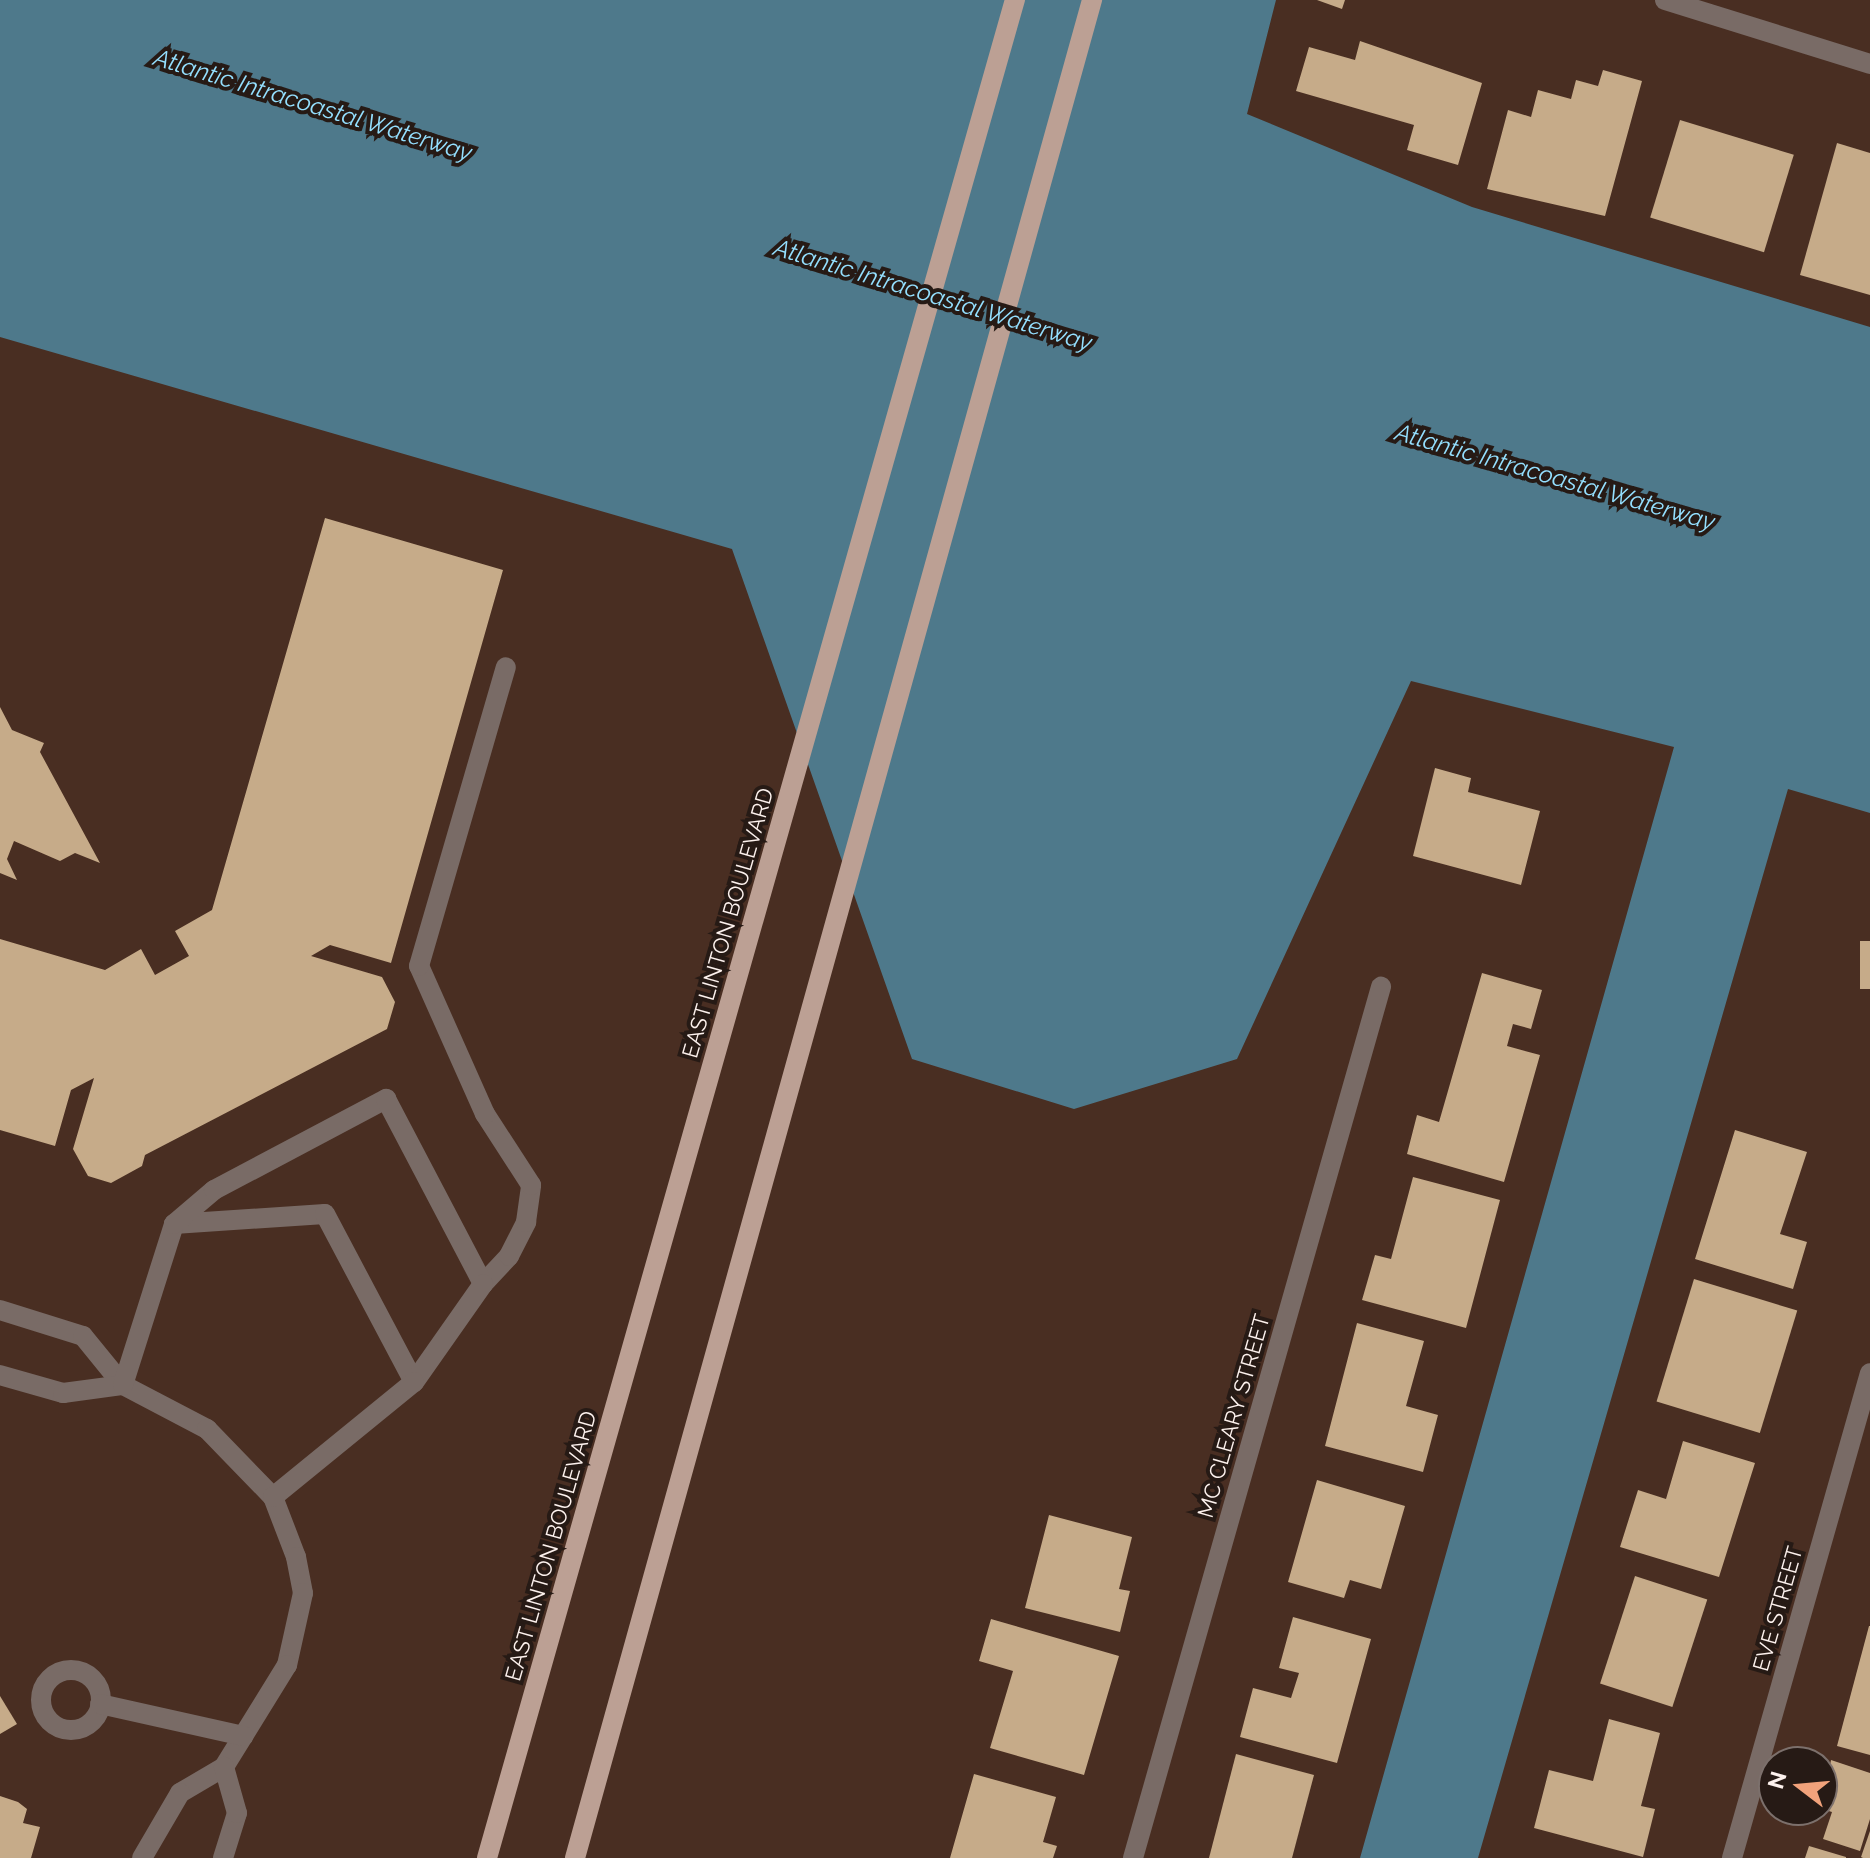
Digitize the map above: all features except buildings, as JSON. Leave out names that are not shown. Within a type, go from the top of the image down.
[{"type":"main road","name":"EAST LINTON BOULEVARD","points":[[487,1858],[1015,0]]},
{"type":"main road","points":[[575,1858],[710,1357],[1092,0]]},
{"type":"street","points":[[1665,0],[1870,64]]},
{"type":"street","points":[[273,1497],[414,1382],[483,1284],[509,1256],[526,1222],[531,1185],[485,1114],[419,966],[506,667]]},
{"type":"street","name":"MC CLEARY STREET","points":[[1133,1858],[1381,987]]},
{"type":"street","points":[[123,1385],[174,1224],[214,1190],[386,1099],[483,1284]]},
{"type":"street","points":[[174,1224],[325,1214],[414,1382]]},
{"type":"street","points":[[0,1310],[83,1336],[123,1385],[207,1429],[273,1497],[301,1581],[300,1630],[243,1736],[224,1767],[180,1793],[142,1858]]},
{"type":"street","name":"EVE STREET","points":[[1732,1858],[1870,1373]]},
{"type":"street","points":[[0,1375],[63,1393],[123,1385]]},
{"type":"street","points":[[100,1704],[243,1736]]},
{"type":"street","points":[[223,1858],[237,1813],[224,1767]]},
{"type":"water","name":"Atlantic Intracoastal Waterway","points":[[0,0],[1276,0],[1247,114],[1472,207],[1870,327],[1870,813],[1788,789],[1478,1858],[1360,1858],[1674,747],[1411,681],[1237,1059],[1074,1109],[912,1059],[732,549],[0,337]]}]
